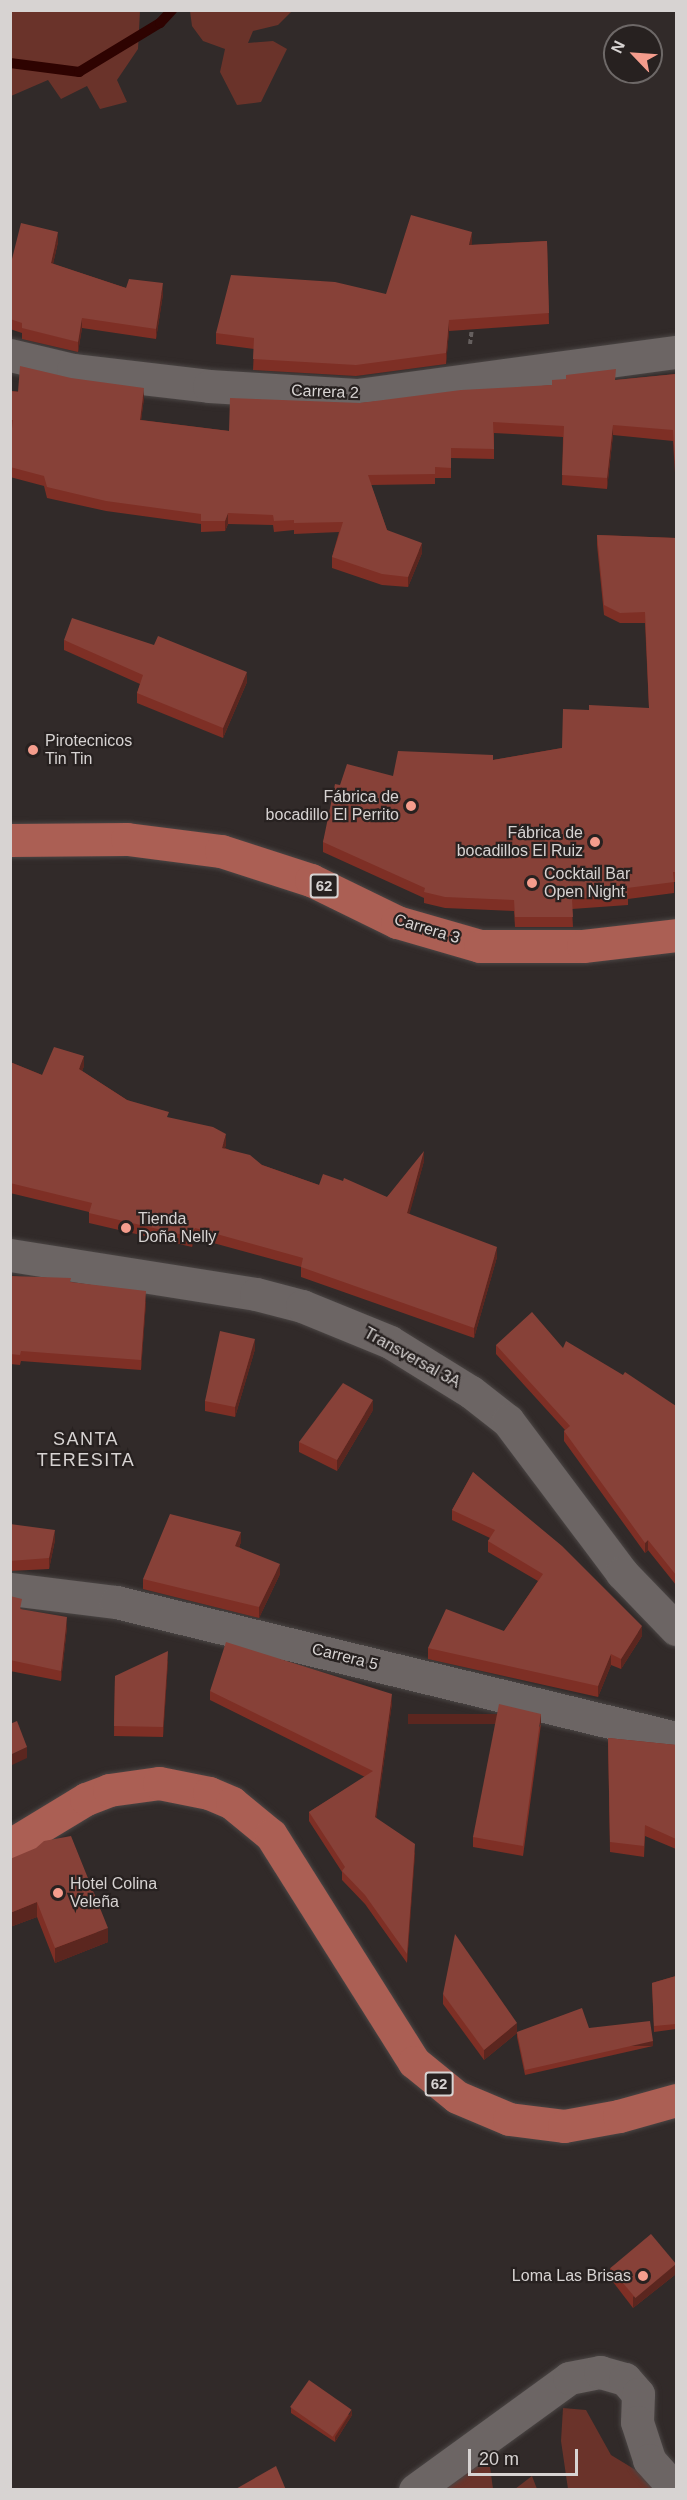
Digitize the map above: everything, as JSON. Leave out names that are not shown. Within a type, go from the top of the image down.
[{"type":"main road","name":"Carrera 3","points":[[10,840],[127,839],[221,851],[311,880],[397,922],[480,945],[583,946],[676,935]]},
{"type":"main road","name":"62","points":[[10,1845],[86,1799],[109,1790],[159,1783],[209,1792],[232,1803],[271,1835],[414,2062],[457,2097],[509,2119],[564,2126],[620,2116],[676,2100]]},
{"type":"street","name":"Carrera 2","points":[[10,355],[73,370],[209,386],[345,394],[676,352]]},
{"type":"street","name":"Transversal 3A","points":[[10,1255],[256,1294],[347,1323],[411,1354],[508,1421],[622,1573],[676,1629]]},
{"type":"street","name":"Carrera 5","points":[[10,1589],[116,1602],[676,1738]]},
{"type":"street","points":[[415,2490],[569,2378],[600,2372],[626,2379],[638,2394],[638,2422],[649,2460],[676,2490]]},
{"type":"path","points":[[465,380],[473,323]]},
{"type":"shaded area","points":[[11,11],[140,11],[138,49],[117,80],[127,102],[100,109],[87,86],[61,99],[48,80],[11,96]]},
{"type":"shaded area","points":[[190,11],[292,11],[278,25],[253,31],[248,43],[273,41],[287,49],[261,102],[237,105],[220,72],[225,49],[203,41],[192,26]]},
{"type":"shaded area","points":[[563,2408],[586,2410],[611,2455],[667,2489],[568,2489],[561,2441]]},
{"type":"shaded area","points":[[489,2459],[493,2489],[431,2490],[472,2460]]},
{"type":"shaded area","points":[[532,2476],[537,2489],[515,2489]]},
{"type":"building","points":[[411,215],[472,232],[469,245],[547,241],[549,313],[449,320],[446,353],[356,365],[253,359],[254,338],[216,333],[231,275],[335,282],[386,294]]},
{"type":"building","points":[[21,223],[58,232],[51,263],[126,288],[129,279],[163,283],[156,329],[82,318],[78,342],[22,328],[22,323],[10,319],[10,267]]},
{"type":"building","points":[[20,366],[71,378],[144,388],[140,420],[229,431],[230,398],[360,403],[461,390],[552,385],[552,380],[566,379],[566,375],[616,369],[615,380],[676,374],[676,463],[673,430],[613,425],[607,478],[562,475],[564,426],[493,422],[494,449],[451,448],[451,468],[435,467],[435,474],[368,475],[387,530],[422,543],[408,577],[382,574],[332,557],[343,522],[294,523],[294,520],[274,521],[273,515],[228,513],[225,521],[201,521],[201,514],[106,501],[47,487],[44,476],[10,467],[13,420],[10,420],[10,391],[18,392]]},
{"type":"building","points":[[597,535],[676,538],[676,872],[673,872],[674,882],[627,888],[628,895],[572,899],[573,917],[515,917],[514,900],[445,897],[424,892],[425,888],[323,842],[335,784],[340,785],[347,764],[393,776],[398,751],[493,755],[493,760],[562,748],[563,709],[589,710],[589,705],[649,708],[645,612],[620,613],[604,605]]},
{"type":"building","points":[[72,618],[154,645],[158,636],[247,672],[223,728],[137,693],[143,675],[64,640]]},
{"type":"building","points":[[54,1047],[84,1056],[79,1069],[127,1100],[169,1112],[167,1117],[213,1127],[226,1134],[222,1148],[250,1155],[262,1165],[319,1185],[323,1174],[343,1181],[344,1178],[387,1197],[424,1151],[407,1213],[497,1247],[474,1328],[301,1267],[303,1258],[195,1228],[192,1237],[89,1213],[92,1203],[10,1183],[10,1062],[42,1075]]},
{"type":"building","points":[[10,1276],[71,1278],[70,1282],[146,1291],[141,1360],[21,1351],[20,1355],[10,1354]]},
{"type":"building","points":[[532,1312],[563,1348],[566,1341],[623,1375],[625,1372],[676,1406],[676,1575],[648,1540],[645,1543],[564,1431],[570,1426],[496,1345]]},
{"type":"building","points":[[220,1331],[255,1339],[235,1407],[205,1401]]},
{"type":"building","points":[[343,1383],[373,1400],[337,1460],[299,1442]]},
{"type":"building","points":[[473,1472],[562,1546],[642,1626],[621,1659],[611,1654],[598,1686],[428,1648],[446,1609],[504,1631],[543,1574],[488,1541],[495,1530],[452,1510]]},
{"type":"building","points":[[170,1514],[241,1532],[235,1546],[280,1564],[259,1607],[143,1579]]},
{"type":"building","points":[[10,1524],[55,1530],[49,1558],[10,1561]]},
{"type":"building","points":[[10,1596],[22,1599],[20,1609],[67,1617],[61,1671],[10,1660]]},
{"type":"building","points":[[226,1642],[392,1694],[375,1817],[415,1844],[407,1954],[365,1895],[342,1871],[345,1867],[309,1812],[373,1771],[210,1691]]},
{"type":"building","points":[[168,1651],[163,1727],[114,1726],[115,1676]]},
{"type":"building","points":[[499,1704],[541,1714],[523,1846],[473,1837]]},
{"type":"building","points":[[17,1721],[27,1747],[10,1755],[10,1724]]},
{"type":"building","points":[[608,1738],[676,1745],[676,1839],[645,1825],[644,1846],[610,1842]]},
{"type":"building","name":"Hotel Colina Veleña","points":[[71,1836],[108,1928],[55,1948],[37,1902],[10,1913],[10,1859],[36,1848],[44,1841]]},
{"type":"building","points":[[455,1934],[517,2023],[484,2050],[443,1994]]},
{"type":"building","points":[[676,1976],[676,2024],[654,2026],[652,1983]]},
{"type":"building","points":[[582,2008],[589,2028],[650,2021],[653,2041],[525,2070],[517,2032]]},
{"type":"building","name":"Loma Las Brisas","points":[[651,2234],[676,2264],[635,2298],[610,2268]]},
{"type":"building","points":[[309,2380],[352,2410],[333,2437],[290,2407]]},
{"type":"building","points":[[276,2466],[286,2490],[234,2490]]},
{"type":"waterway","points":[[10,63],[79,72],[160,23],[172,10]]},
{"type":"place","name":"Pirotecnicos Tin Tin","points":[[33,750]]},
{"type":"place","name":"Fábrica de bocadillo El Perrito","points":[[411,806]]},
{"type":"place","name":"Fábrica de bocadillos El Ruiz","points":[[595,842]]},
{"type":"place","name":"Cocktail Bar Open Night","points":[[532,883]]},
{"type":"place","name":"Tienda Doña Nelly","points":[[126,1228]]},
{"type":"place","name":"Hotel Colina Veleña","points":[[58,1893]]},
{"type":"place","name":"Loma Las Brisas","points":[[643,2276]]},
{"type":"district","name":"SANTA TERESITA","points":[[86,1450]]}]
